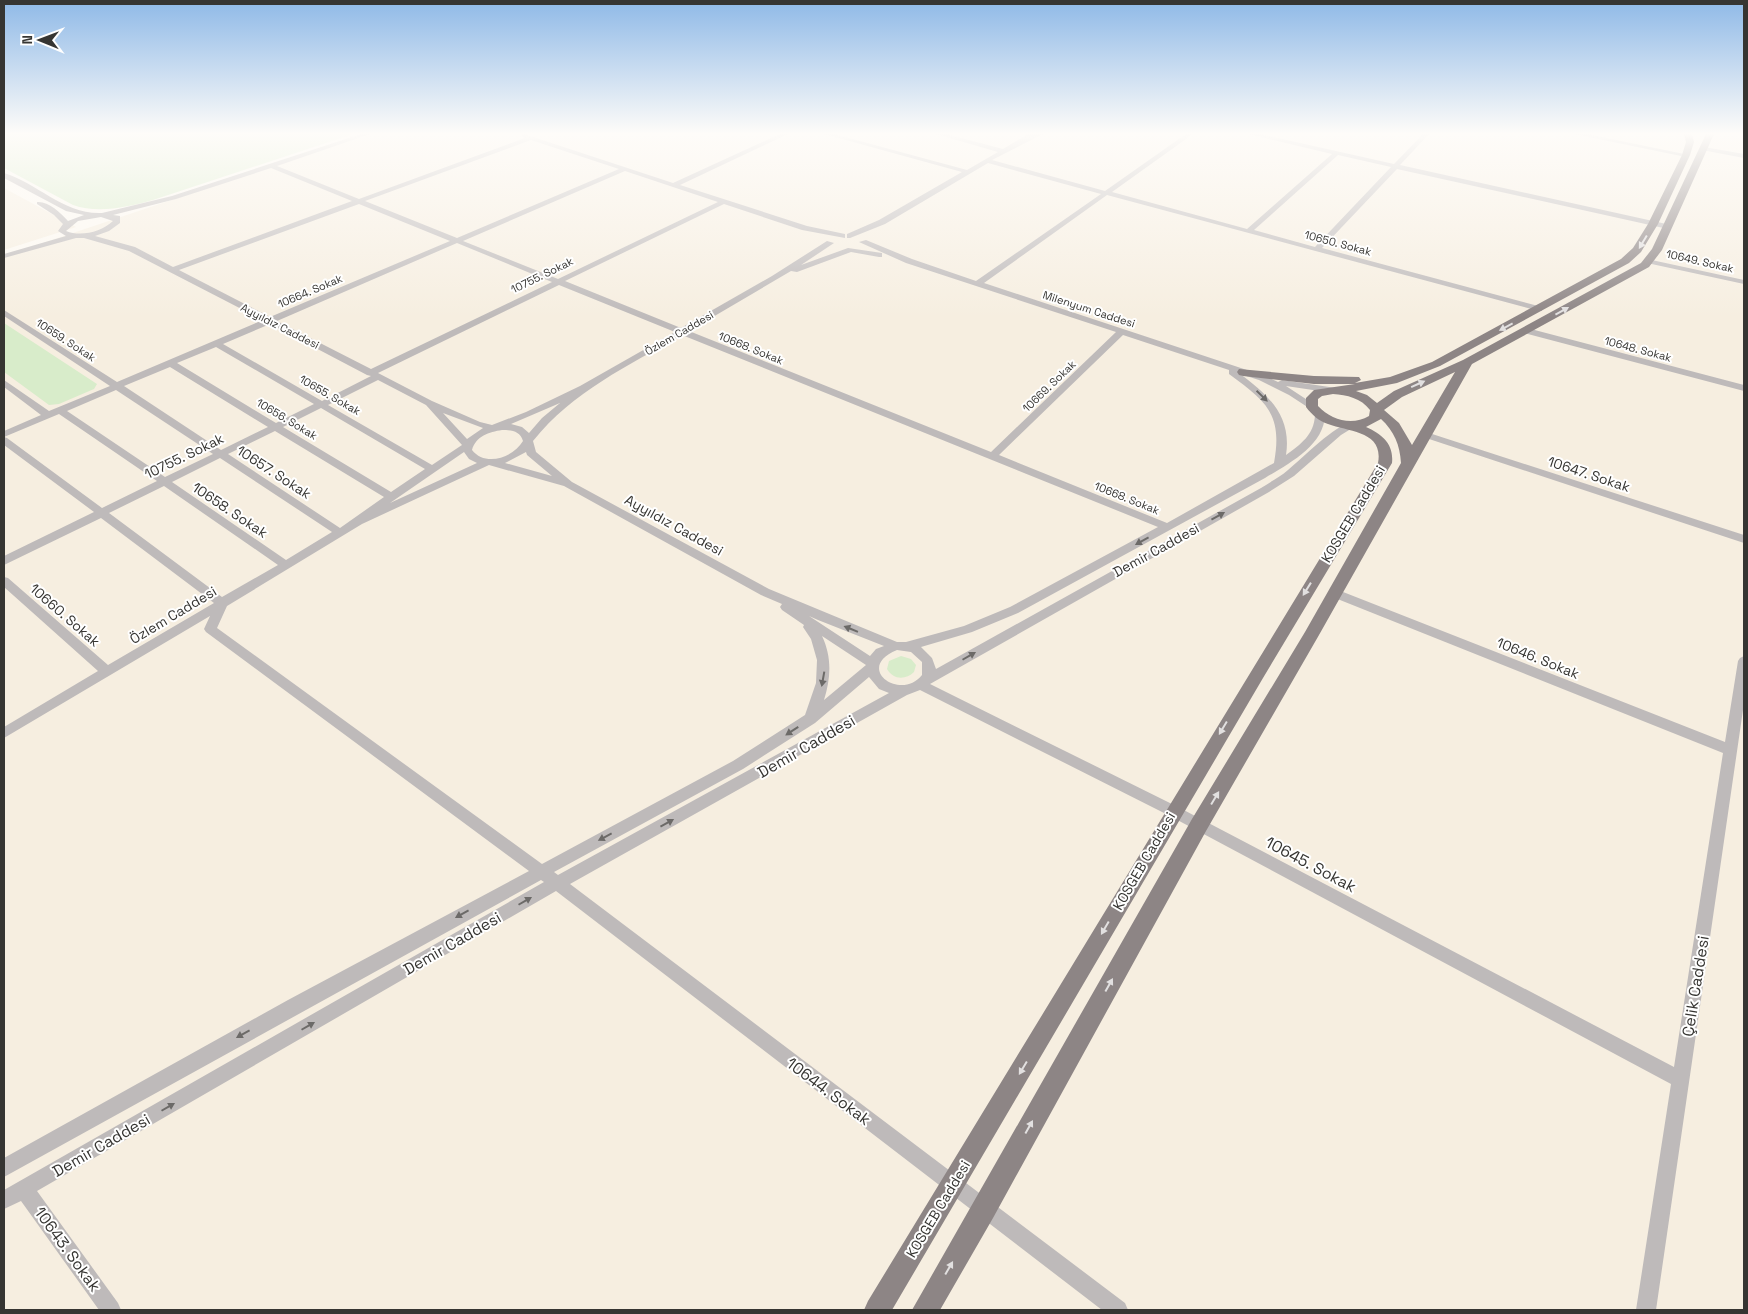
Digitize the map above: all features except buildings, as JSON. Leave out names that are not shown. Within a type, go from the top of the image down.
[{"type":"main road","points":[[1667,195],[1638,250],[1626,261],[1450,357],[1410,375],[1377,384],[1315,395],[1311,400],[1316,411],[1332,421],[1351,425],[1372,421],[1375,418],[1376,410],[1398,394],[1467,362],[1527,331],[1650,261],[1683,195]]},
{"type":"main road","name":"KOSGEB Caddesi","points":[[925,1310],[984,1209],[1198,825],[1467,362]]},
{"type":"main road","points":[[1243,372],[1331,380],[1364,380],[1410,375]]},
{"type":"main road","points":[[1336,390],[1363,397],[1390,420],[1400,433],[1407,449],[1408,463]]},
{"type":"main road","name":"KOSGEB Caddesi","points":[[877,1310],[1173,811],[1385,463],[1386,450],[1383,443],[1369,432],[1351,425]]},
{"type":"street","points":[[43,195],[79,213],[113,216],[116,218],[115,223]]},
{"type":"street","points":[[4,254],[100,232],[115,223],[182,195]]},
{"type":"street","name":"10668. Sokak","points":[[345,195],[1168,527]]},
{"type":"street","points":[[172,270],[375,195]]},
{"type":"street","name":"10664. Sokak","points":[[4,434],[564,195]]},
{"type":"street","points":[[707,195],[805,228],[863,241],[909,261]]},
{"type":"street","points":[[846,236],[882,222],[928,195]]},
{"type":"street","points":[[977,284],[1104,195]]},
{"type":"street","name":"10650. Sokak","points":[[1116,195],[1539,309]]},
{"type":"street","points":[[1249,231],[1289,195]]},
{"type":"street","points":[[1317,249],[1367,195]]},
{"type":"street","points":[[1525,195],[1668,227]]},
{"type":"street","points":[[30,198],[57,212],[65,226]]},
{"type":"street","points":[[55,231],[80,218],[174,198]]},
{"type":"street","name":"10755. Sokak","points":[[4,561],[276,427],[373,375],[557,282],[725,201]]},
{"type":"street","points":[[851,250],[861,246],[863,241],[882,222]]},
{"type":"street","name":"Ayyıldız Caddesi","points":[[115,223],[115,234],[132,249],[428,404],[477,424],[493,428],[518,429],[528,436],[531,454],[568,484],[765,592],[822,617],[901,646]]},
{"type":"street","points":[[65,226],[62,231],[64,233],[79,236]]},
{"type":"street","points":[[805,228],[831,242],[837,249],[909,261]]},
{"type":"street","points":[[4,254],[47,234]]},
{"type":"street","name":"Ayyıldız Caddesi","points":[[79,236],[132,249]]},
{"type":"street","name":"Özlem Caddesi","points":[[358,522],[391,497],[468,445],[477,435],[583,388],[775,278],[831,242],[846,236]]},
{"type":"street","name":"Özlem Caddesi","points":[[775,278],[851,250]]},
{"type":"street","name":"Milenyum Caddesi","points":[[909,261],[1262,378],[1304,387],[1336,390]]},
{"type":"street","name":"10649. Sokak","points":[[1650,261],[1744,282]]},
{"type":"street","name":"10659. Sokak","points":[[4,312],[116,386]]},
{"type":"street","name":"10648. Sokak","points":[[1527,331],[1744,388]]},
{"type":"street","name":"10669. Sokak","points":[[992,456],[1121,332]]},
{"type":"street","name":"10655. Sokak","points":[[216,343],[432,469]]},
{"type":"street","name":"10656. Sokak","points":[[170,363],[391,497]]},
{"type":"street","points":[[1224,366],[1265,400],[1278,416],[1283,435],[1279,465]]},
{"type":"street","name":"Milenyum Caddesi","points":[[1262,378],[1292,393],[1316,411]]},
{"type":"street","points":[[4,383],[48,415]]},
{"type":"street","name":"10657. Sokak","points":[[116,386],[341,532]]},
{"type":"street","name":"Özlem Caddesi","points":[[4,733],[358,522],[489,461],[507,459],[516,455],[527,446],[528,440],[545,420],[583,388]]},
{"type":"street","name":"Ayyıldız Caddesi","points":[[428,404],[468,445],[467,450],[474,458],[568,484]]},
{"type":"street","name":"10658. Sokak","points":[[60,410],[286,565]]},
{"type":"street","name":"Demir Caddesi","points":[[901,646],[968,629],[1014,610],[1254,480],[1279,465],[1313,437],[1319,426],[1316,411]]},
{"type":"street","name":"Demir Caddesi","points":[[924,682],[1265,490],[1290,474],[1338,433],[1351,425]]},
{"type":"street","name":"10647. Sokak","points":[[1426,435],[1744,539]]},
{"type":"street","points":[[4,440],[222,603]]},
{"type":"street","name":"10660. Sokak","points":[[4,582],[107,672]]},
{"type":"street","name":"Ayyıldız Caddesi","points":[[765,592],[871,665]]},
{"type":"street","name":"10646. Sokak","points":[[1334,593],[1731,750]]},
{"type":"street","name":"10644. Sokak","points":[[222,603],[210,629],[557,883],[1118,1310]]},
{"type":"street","points":[[802,619],[816,635],[825,661],[822,688],[810,720]]},
{"type":"street","points":[[901,646],[922,653],[928,659],[931,666],[924,682],[903,690],[893,690],[882,685],[874,677],[871,665],[882,651],[901,646]]},
{"type":"street","name":"Çelik Caddesi","points":[[1646,1310],[1744,662]]},
{"type":"street","name":"Demir Caddesi","points":[[6,1163],[738,765],[810,720],[871,665]]},
{"type":"street","name":"10645. Sokak","points":[[924,682],[1173,811],[1681,1080]]},
{"type":"street","name":"Demir Caddesi","points":[[4,1200],[557,883],[761,772],[903,690]]},
{"type":"street","name":"10643. Sokak","points":[[24,1189],[111,1310]]},
{"type":"shaded area","points":[[4,195],[18,195],[76,227],[4,250]]},
{"type":"shaded area","points":[[186,195],[1744,195],[1744,1310],[4,1310],[4,256]]},
{"type":"green space","points":[[55,195],[167,195],[123,207],[93,209],[73,205]]},
{"type":"green space","points":[[4,323],[97,384],[94,389],[59,404],[49,405],[4,372]]},
{"type":"green space","points":[[901,656],[911,659],[916,665],[911,675],[900,678],[890,673],[887,669],[889,661]]}]
